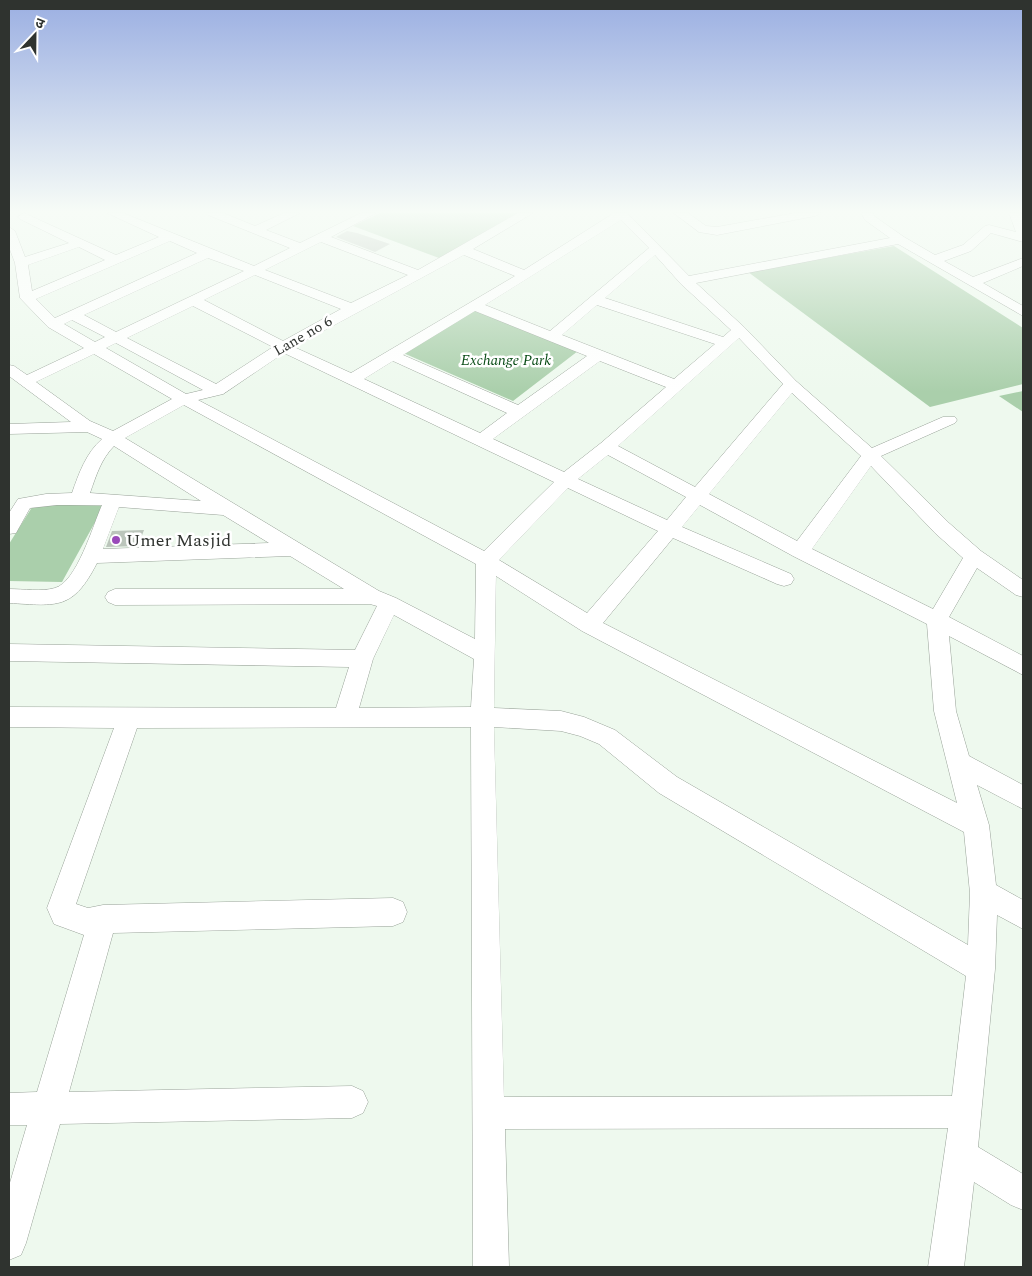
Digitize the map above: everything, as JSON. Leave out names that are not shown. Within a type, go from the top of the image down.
[{"type":"street","points":[[20,273],[27,298],[53,324],[184,399],[486,561],[589,625],[976,825]]},
{"type":"street","points":[[27,298],[87,273]]},
{"type":"street","points":[[53,324],[167,273]]},
{"type":"street","points":[[14,374],[95,348],[251,273]]},
{"type":"street","points":[[258,273],[352,308]]},
{"type":"street","points":[[413,273],[419,275]]},
{"type":"street","name":"Lane no 6","points":[[79,498],[91,466],[100,450],[113,438],[184,399],[217,391],[282,348],[352,308],[423,273]]},
{"type":"street","points":[[519,273],[525,275]]},
{"type":"street","points":[[351,380],[529,273]]},
{"type":"street","points":[[552,336],[628,273]]},
{"type":"street","points":[[678,273],[732,336],[791,384],[870,455],[942,528],[974,556],[1023,590]]},
{"type":"street","points":[[686,281],[730,273]]},
{"type":"street","points":[[956,273],[1023,312]]},
{"type":"street","points":[[973,282],[997,273]]},
{"type":"street","points":[[193,300],[282,348],[568,479],[670,529],[784,579]]},
{"type":"street","points":[[596,300],[732,336]]},
{"type":"street","points":[[480,308],[675,385]]},
{"type":"street","points":[[73,315],[217,391]]},
{"type":"street","points":[[491,1267],[482,717],[486,561],[568,479],[607,447],[732,336]]},
{"type":"street","points":[[482,440],[599,354]]},
{"type":"street","points":[[392,355],[519,412]]},
{"type":"street","points":[[14,374],[87,425],[113,438],[227,510],[380,599],[485,655]]},
{"type":"street","points":[[589,625],[670,529],[696,494],[791,384]]},
{"type":"street","points":[[800,551],[870,455],[949,420]]},
{"type":"street","points":[[9,423],[87,425]]},
{"type":"street","points":[[9,429],[87,425]]},
{"type":"street","points":[[607,447],[800,551],[1023,666]]},
{"type":"street","points":[[9,528],[16,504],[43,499],[79,498],[113,500],[227,510]]},
{"type":"street","points":[[11,600],[44,597],[66,592],[81,575],[113,500]]},
{"type":"street","points":[[90,556],[295,548]]},
{"type":"street","points":[[946,1267],[966,1112],[981,969],[984,893],[976,825],[945,711],[937,620],[974,556]]},
{"type":"street","points":[[115,598],[380,599]]},
{"type":"street","points":[[345,716],[380,599]]},
{"type":"street","points":[[9,652],[362,659]]},
{"type":"street","points":[[9,716],[129,718],[482,717],[561,721],[584,727],[606,737],[668,785],[981,969]]},
{"type":"street","points":[[129,718],[61,908],[64,914],[88,922],[103,919],[393,912]]},
{"type":"street","points":[[958,762],[1023,798]]},
{"type":"street","points":[[984,893],[1023,915]]},
{"type":"street","points":[[9,1243],[18,1192],[50,1107],[103,919]]},
{"type":"street","points":[[9,1109],[352,1102]]},
{"type":"street","points":[[489,1113],[966,1112]]},
{"type":"street","points":[[960,1155],[1023,1193]]},
{"type":"green space","points":[[749,273],[936,273],[1023,328],[1023,384],[930,407]]},
{"type":"green space","name":"Exchange Park","points":[[470,308],[578,351],[513,401],[401,352]]},
{"type":"green space","points":[[1023,391],[1023,412],[999,396]]},
{"type":"green space","points":[[34,504],[104,506],[62,582],[9,581],[9,544]]},
{"type":"building","points":[[144,530],[138,546],[106,547],[112,531]]},
{"type":"place","name":"Umer Masjid","points":[[116,540]]}]
